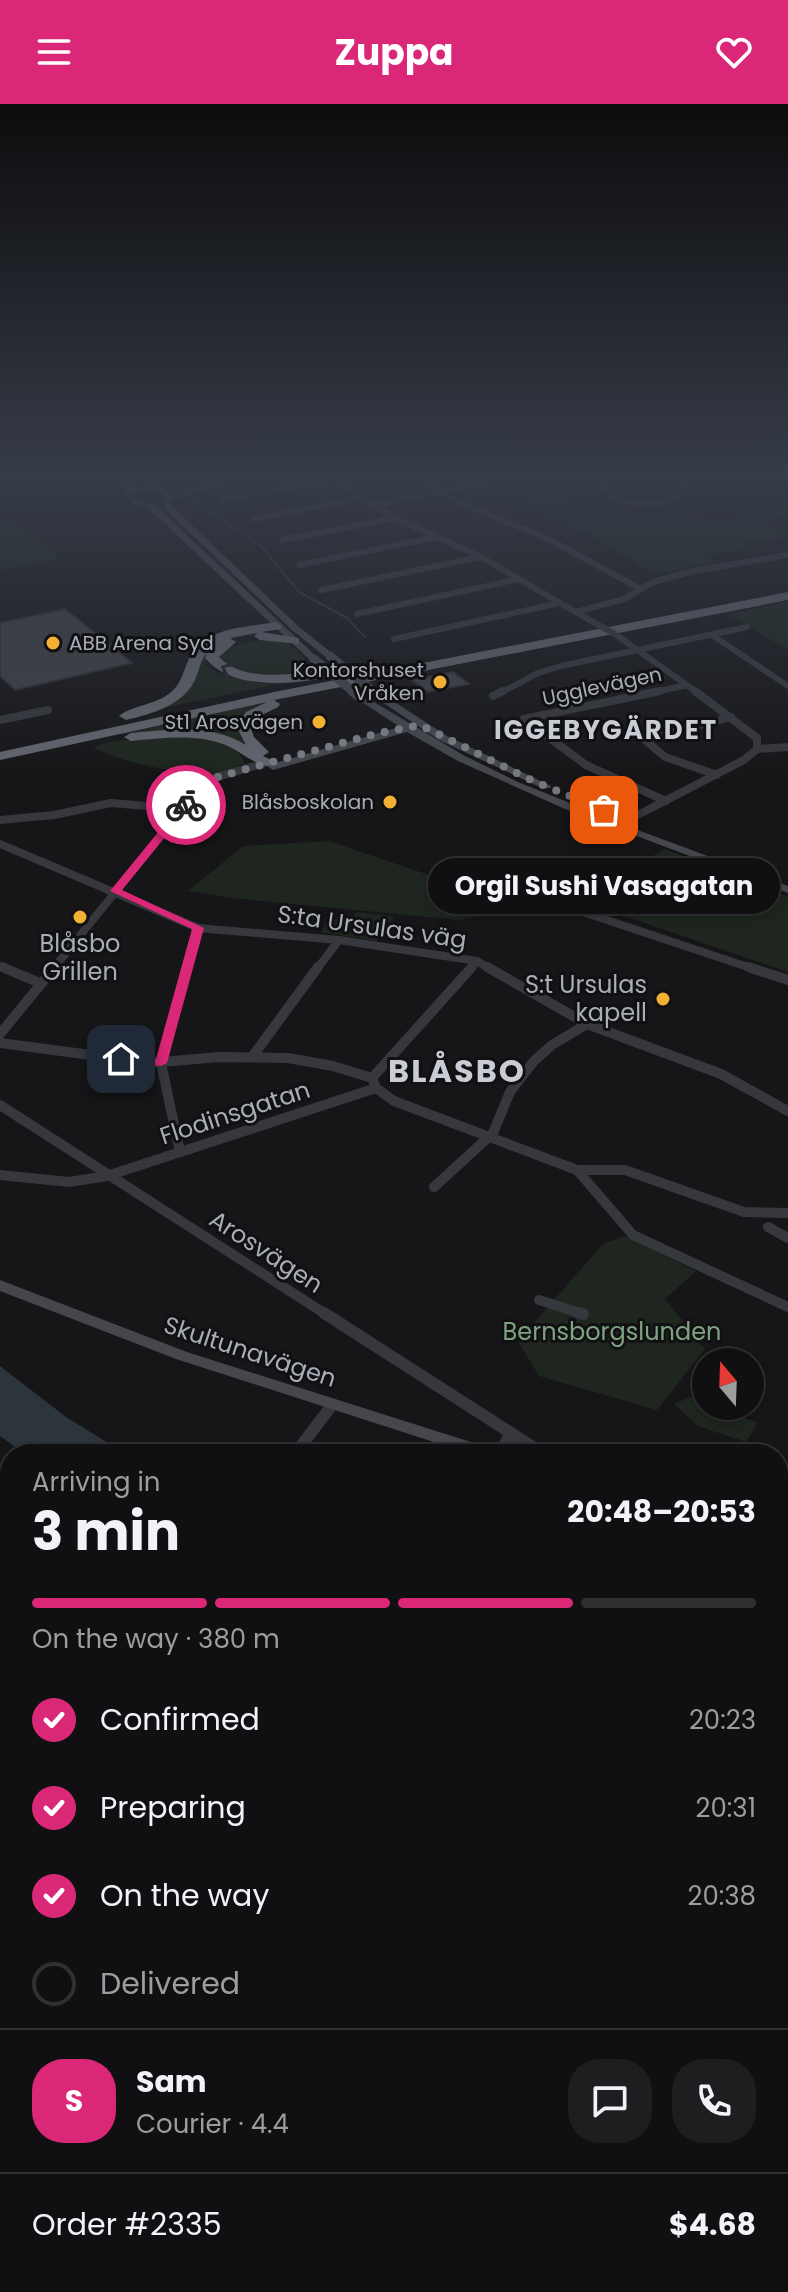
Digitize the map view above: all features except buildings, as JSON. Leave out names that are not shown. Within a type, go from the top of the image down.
[{"type":"highway","points":[[91,733],[383,667],[788,593]]},
{"type":"highway","points":[[0,756],[60,739],[788,593]]},
{"type":"highway","points":[[277,629],[216,649],[212,655],[214,663],[229,672],[257,677],[383,667]]},
{"type":"highway","points":[[91,733],[166,701],[187,682],[197,654],[208,644],[277,629]]},
{"type":"highway","points":[[270,764],[243,731],[251,715],[277,703],[370,677]]},
{"type":"highway","points":[[91,733],[212,737],[232,743],[256,760],[270,764]]},
{"type":"highway","points":[[0,749],[60,739]]},
{"type":"street","points":[[221,574],[277,629],[362,698],[421,738],[502,779],[788,882]]},
{"type":"street","points":[[228,574],[277,629],[330,656],[420,725],[624,822],[788,890]]},
{"type":"street","points":[[321,590],[398,574]]},
{"type":"street","points":[[511,574],[638,650],[757,738],[757,749]]},
{"type":"street","points":[[613,574],[639,588]]},
{"type":"street","points":[[576,612],[624,599],[639,588],[683,574]]},
{"type":"street","points":[[357,614],[519,579]]},
{"type":"street","points":[[394,639],[560,603]]},
{"type":"street","points":[[493,696],[550,669],[747,627]]},
{"type":"street","points":[[712,635],[788,686]]},
{"type":"street","name":"Ugglevägen","points":[[666,801],[586,765],[524,719],[687,685]]},
{"type":"street","points":[[0,720],[48,710]]},
{"type":"street","points":[[377,736],[388,726],[382,713]]},
{"type":"street","points":[[717,775],[662,754],[648,747],[645,740],[731,717]]},
{"type":"street","points":[[0,1034],[206,783],[420,725]]},
{"type":"street","points":[[377,736],[421,738]]},
{"type":"street","points":[[624,822],[717,775],[757,749],[788,747]]},
{"type":"street","points":[[0,820],[54,815],[111,803],[182,809]]},
{"type":"street","name":"S:ta Ursulas väg","points":[[0,844],[198,928],[339,940],[477,961],[587,1024],[721,1074],[788,1111]]},
{"type":"street","points":[[544,899],[788,980]]},
{"type":"street","points":[[180,1152],[161,1063],[198,928]]},
{"type":"street","points":[[252,1057],[271,1027],[339,940]]},
{"type":"street","points":[[374,1083],[477,961]]},
{"type":"street","points":[[0,966],[40,983]]},
{"type":"street","points":[[434,1187],[488,1139],[510,1092],[534,1061],[552,1045],[587,1024]]},
{"type":"street","points":[[0,1043],[161,1063],[252,1057],[307,1061],[374,1083],[394,1101],[577,1170],[604,1167],[636,1172],[659,1178],[742,1212],[788,1213]]},
{"type":"street","name":"Flodinsgatan","points":[[0,1175],[69,1182],[107,1176],[374,1083]]},
{"type":"street","name":"Arosvägen","points":[[0,1105],[528,1444]]},
{"type":"street","points":[[577,1170],[633,1235],[788,1307]]},
{"type":"street","points":[[768,1227],[788,1238]]},
{"type":"street","name":"Skultunavägen","points":[[0,1285],[131,1338],[458,1444]]},
{"type":"street","points":[[539,1300],[583,1314]]},
{"type":"street","points":[[303,1444],[332,1405]]},
{"type":"street","points":[[505,1444],[511,1433]]},
{"type":"green space","points":[[788,602],[788,650],[729,614]]},
{"type":"green space","points":[[269,637],[286,641],[316,670],[252,674],[219,659],[226,648]]},
{"type":"green space","points":[[205,653],[207,664],[216,672],[230,677],[311,677],[154,710],[176,700]]},
{"type":"green space","points":[[279,698],[249,711],[234,724],[247,747],[175,732],[118,735]]},
{"type":"green space","points":[[195,737],[220,742],[239,754],[245,764],[213,774],[181,772],[133,762],[93,747],[114,741]]},
{"type":"green space","points":[[329,841],[476,891],[549,903],[459,920],[188,891],[243,846]]},
{"type":"green space","points":[[665,849],[788,897],[788,972],[577,900]]},
{"type":"green space","points":[[356,912],[394,916],[387,926],[379,925],[386,927],[377,941],[321,932],[330,918],[349,921]]},
{"type":"green space","name":"Bernsborgslunden","points":[[625,1236],[696,1271],[665,1299],[704,1348],[692,1348],[692,1366],[657,1410],[539,1376],[518,1341],[603,1244]]},
{"type":"green space","points":[[692,1396],[692,1420],[758,1422],[746,1442],[698,1426],[674,1404]]},
{"type":"shaded area","points":[[0,1366],[66,1417],[110,1444],[11,1444],[0,1436]]},
{"type":"waterway","points":[[284,574],[299,592],[347,618],[365,637]]},
{"type":"way so far","points":[[186,805],[198,790],[214,778],[393,729],[420,725],[531,780],[604,810]]},
{"type":"place","name":"ABB Arena Syd","points":[[53,643]]},
{"type":"place","name":"Kontorshuset Vråken","points":[[440,682]]},
{"type":"place","name":"St1 Arosvägen","points":[[319,722]]},
{"type":"place","name":"Blåsboskolan","points":[[390,802]]},
{"type":"place","name":"Orgil Sushi Vasagatan","points":[[604,810]]},
{"type":"place","name":"Blåsbo Grillen","points":[[80,917]]},
{"type":"place","name":"S:t Ursulas kapell","points":[[663,999]]},
{"type":"district","name":"IGGEBYGÄRDET","points":[[606,730]]},
{"type":"district","name":"BLÅSBO","points":[[457,1071]]},
{"type":"route","points":[[121,1059],[161,1063],[198,928],[115,891],[186,805]]}]
